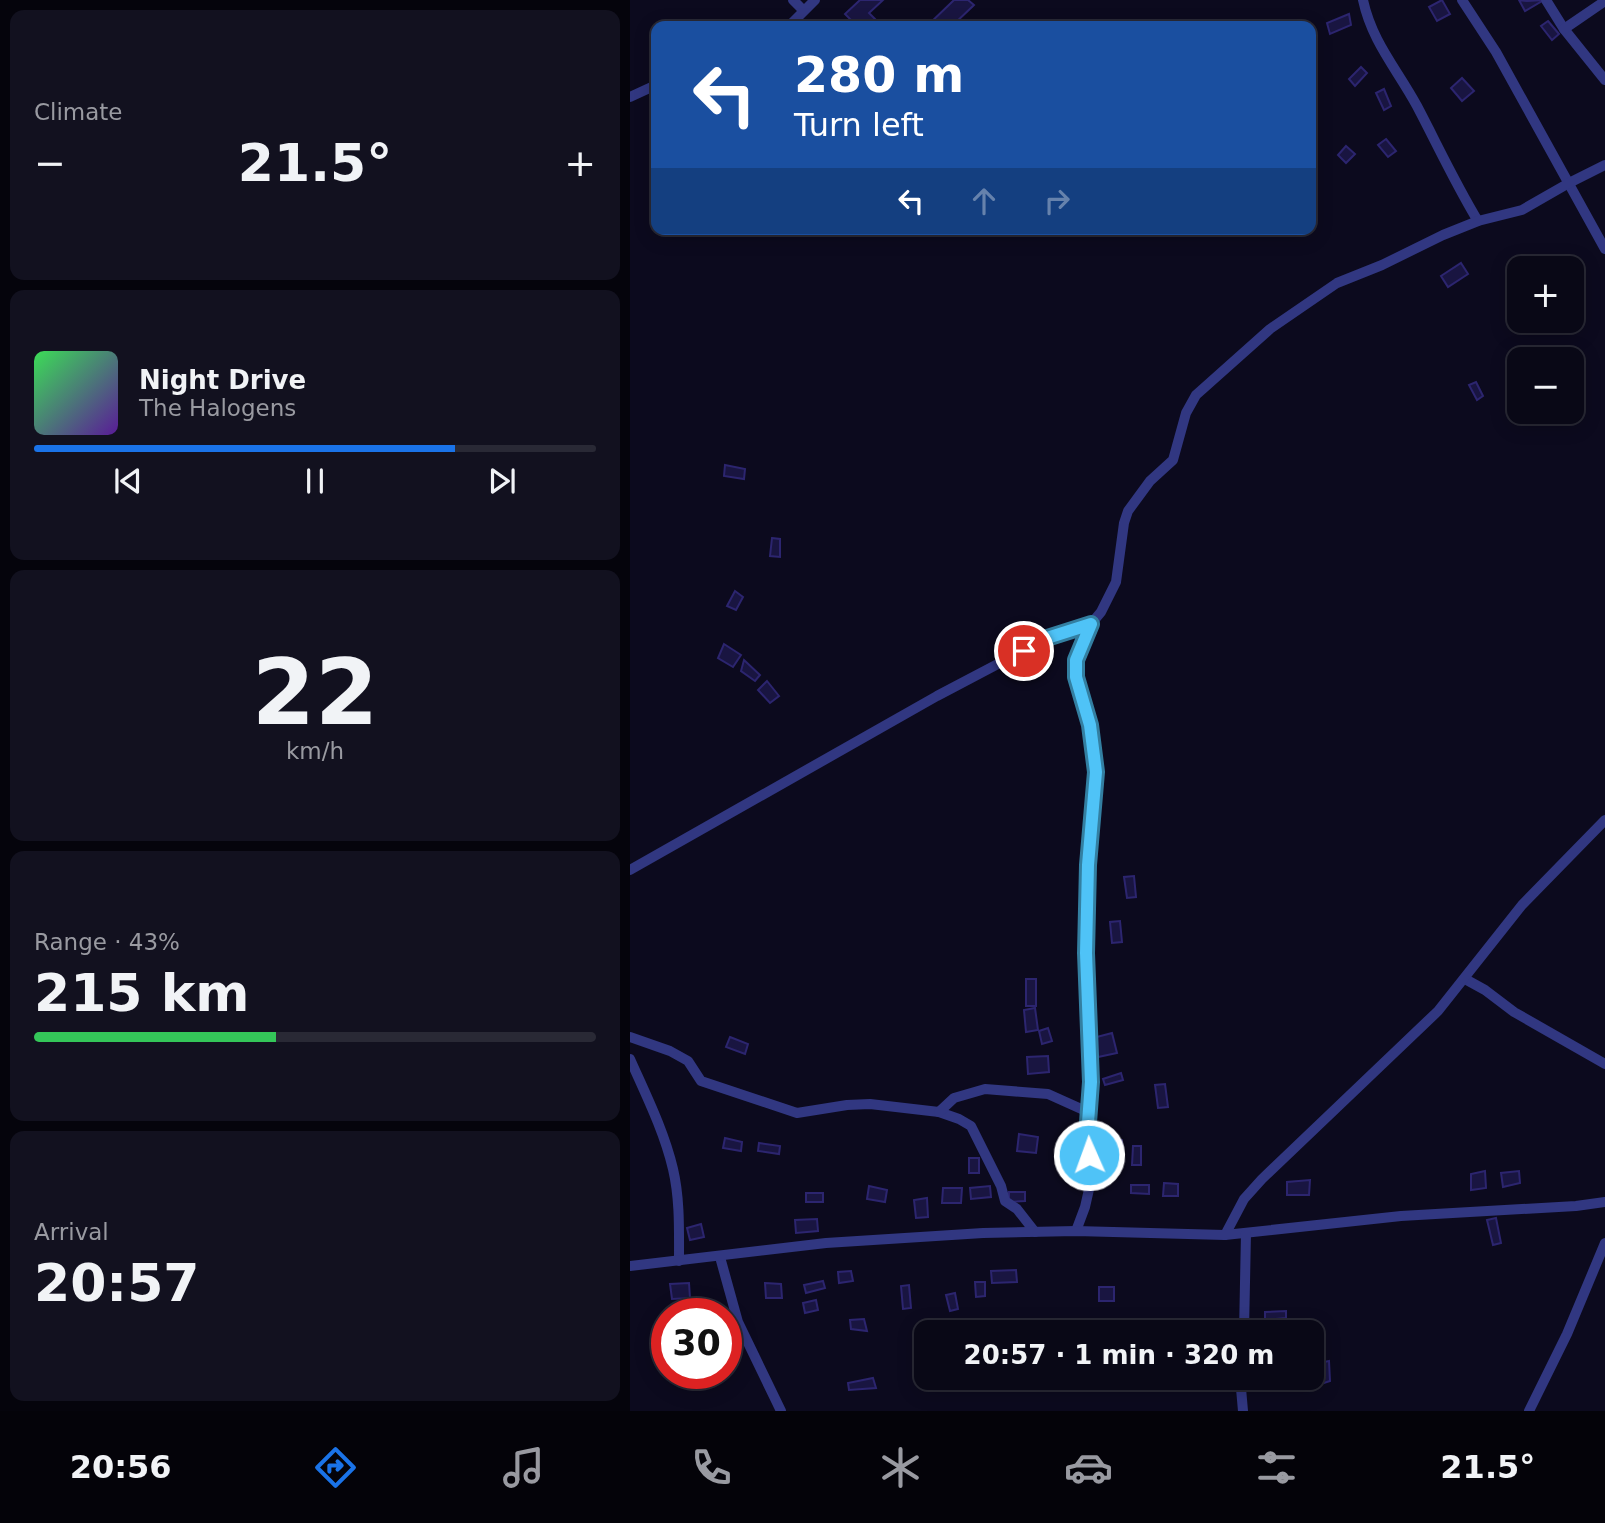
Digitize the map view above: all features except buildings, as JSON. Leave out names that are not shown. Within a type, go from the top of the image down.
[{"type":"street","points":[[793,0],[803,10]]},
{"type":"street","points":[[793,21],[816,0]]},
{"type":"street","points":[[1363,0],[1375,38],[1418,107],[1427,129],[1478,221]]},
{"type":"street","points":[[1462,0],[1496,52],[1605,249]]},
{"type":"street","points":[[1546,0],[1564,29],[1605,80]]},
{"type":"street","points":[[1564,29],[1605,1]]},
{"type":"street","points":[[630,97],[651,87]]},
{"type":"street","points":[[1076,1231],[1090,1185],[1088,1112],[1091,1082],[1086,953],[1088,865],[1096,772],[1090,725],[1076,677],[1076,660],[1091,624],[1101,612],[1116,582],[1128,511],[1150,481],[1173,460],[1186,413],[1196,395],[1270,329],[1336,283],[1478,221],[1522,210],[1605,165]]},
{"type":"street","points":[[630,870],[937,696],[1047,638],[1091,624]]},
{"type":"street","points":[[1225,1235],[1244,1199],[1262,1179],[1438,1011],[1522,905],[1605,820]]},
{"type":"street","points":[[1465,979],[1485,989],[1514,1012],[1605,1064]]},
{"type":"street","points":[[630,1037],[688,1061],[701,1081],[797,1113],[870,1104],[939,1112],[971,1126],[1001,1186],[1005,1201],[1017,1209],[1035,1232]]},
{"type":"street","points":[[630,1059],[665,1140],[674,1170],[678,1194],[679,1261]]},
{"type":"street","points":[[939,1112],[954,1098],[985,1088],[1048,1094],[1088,1112]]},
{"type":"street","points":[[630,1266],[826,1243],[983,1233],[1076,1231],[1225,1235],[1401,1216],[1605,1202]]},
{"type":"street","points":[[1245,1320],[1246,1233]]},
{"type":"street","points":[[1529,1411],[1567,1334],[1605,1243]]},
{"type":"street","points":[[720,1257],[738,1322],[781,1411]]},
{"type":"street","points":[[1241,1390],[1243,1411]]},
{"type":"route","points":[[1024,651],[1047,638],[1091,624],[1076,660],[1076,677],[1090,725],[1096,772],[1090,827],[1086,953],[1091,1082],[1087,1136],[1089,1155]]}]
